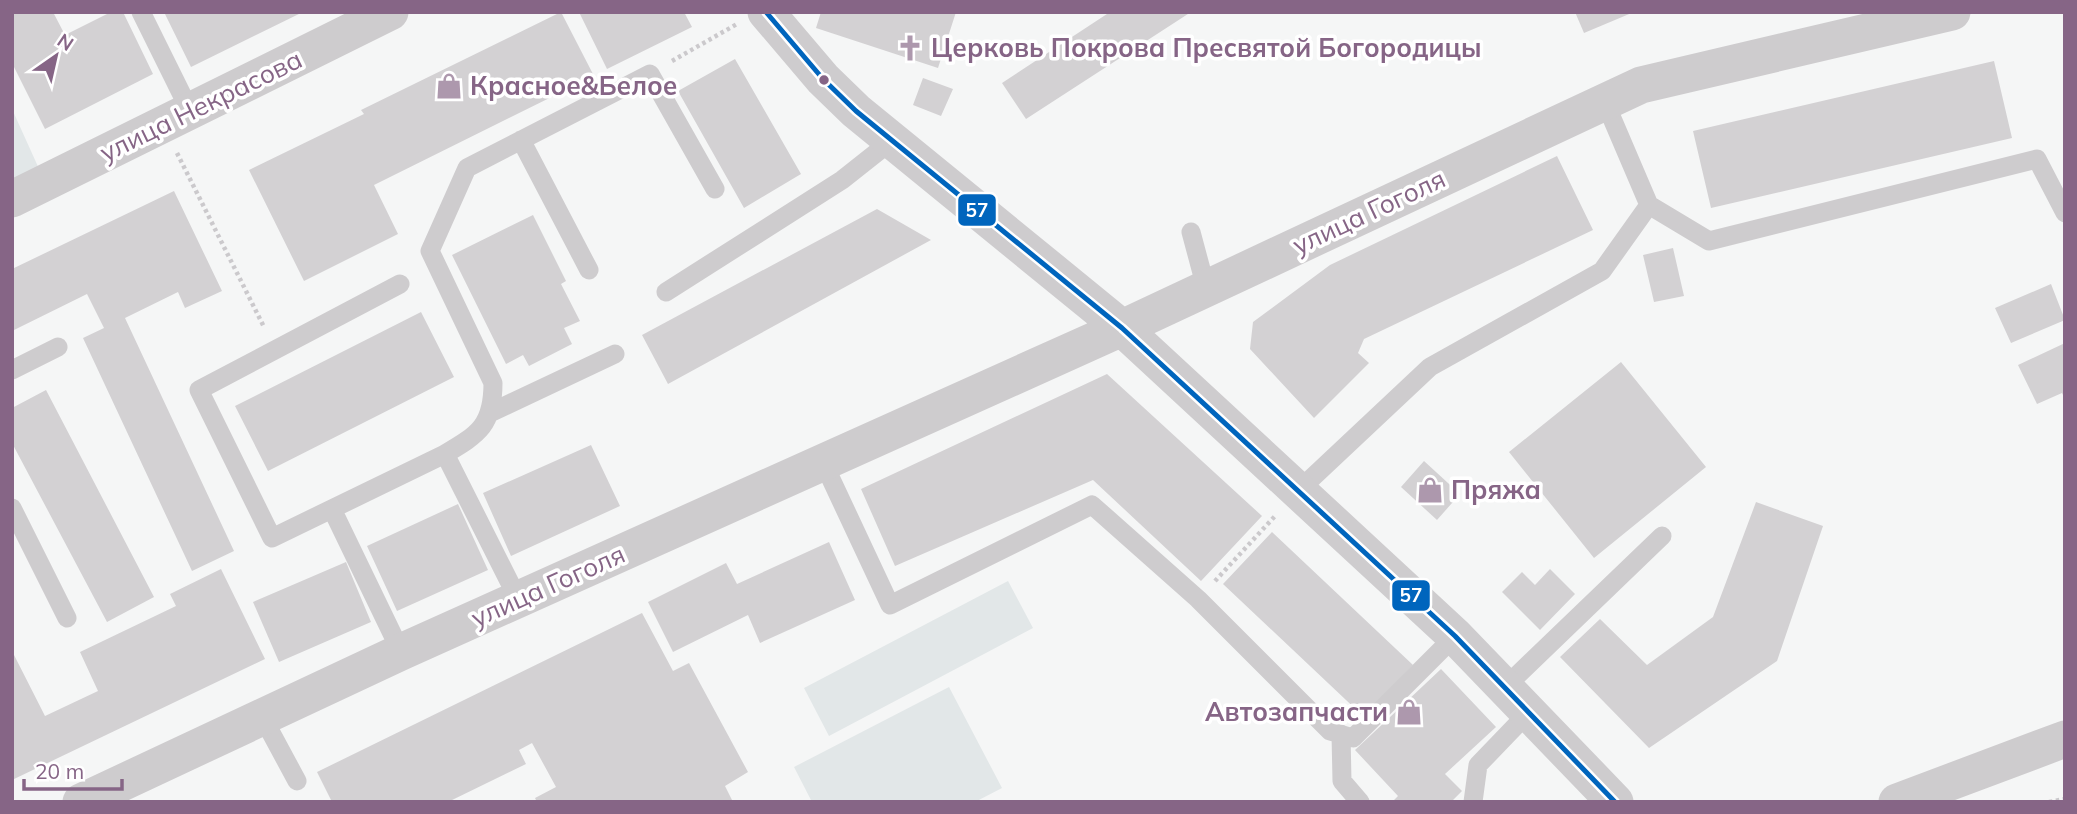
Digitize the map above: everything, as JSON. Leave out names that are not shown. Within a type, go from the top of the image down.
[{"type":"street","name":"улица Некрасова","points":[[12,199],[390,12]]},
{"type":"street","name":"улица Гоголя","points":[[81,802],[122,793],[262,716],[1122,328],[1641,85],[1952,12]]},
{"type":"street","points":[[757,15],[890,142],[1122,328],[1455,636],[1615,802]]},
{"type":"street","points":[[1898,802],[2065,739]]},
{"type":"lane","points":[[141,12],[176,118]]},
{"type":"lane","points":[[400,284],[199,390],[272,538],[475,437],[490,413],[493,383],[430,251],[467,168],[650,74],[715,189]]},
{"type":"lane","points":[[1605,102],[1649,205],[1709,241],[2037,159],[2065,213]]},
{"type":"lane","points":[[521,140],[589,270]]},
{"type":"lane","points":[[666,292],[842,180],[890,142]]},
{"type":"lane","points":[[1298,491],[1430,367],[1602,271],[1649,205]]},
{"type":"lane","points":[[1191,232],[1206,288]]},
{"type":"lane","points":[[12,370],[58,347]]},
{"type":"lane","points":[[490,413],[615,354]]},
{"type":"lane","points":[[445,454],[518,599]]},
{"type":"lane","points":[[823,462],[890,605],[1092,505],[1198,599],[1330,731],[1353,738],[1455,636]]},
{"type":"lane","points":[[12,508],[67,618]]},
{"type":"lane","points":[[332,509],[401,652]]},
{"type":"lane","points":[[1473,802],[1478,765],[1517,700],[1662,536]]},
{"type":"lane","points":[[262,716],[297,781]]},
{"type":"lane","points":[[1342,734],[1342,781],[1360,802]]},
{"type":"path","points":[[650,74],[757,15]]},
{"type":"path","points":[[176,118],[276,349]]},
{"type":"path","points":[[1198,599],[1298,491]]},
{"type":"path","points":[[2049,802],[2065,799]]},
{"type":"shaded area","points":[[12,109],[40,171],[12,184]]},
{"type":"shaded area","points":[[1008,581],[1033,628],[829,736],[804,688]]},
{"type":"shaded area","points":[[949,687],[1002,788],[975,802],[812,802],[794,767]]},
{"type":"building","points":[[12,12],[53,12],[65,35],[111,12],[123,12],[153,74],[45,129],[12,63]]},
{"type":"building","points":[[164,12],[303,12],[191,67]]},
{"type":"building","points":[[561,12],[594,76],[374,185],[398,234],[304,281],[249,170],[364,114],[361,110]]},
{"type":"building","points":[[579,12],[684,12],[692,27],[607,69]]},
{"type":"building","name":"Церковь Покрова Пресвятой Богородицы","points":[[821,12],[956,12],[938,68],[816,28]]},
{"type":"building","points":[[1110,12],[1191,12],[1026,119],[1002,83]]},
{"type":"building","points":[[1575,12],[1634,12],[1584,33]]},
{"type":"building","points":[[735,59],[801,174],[744,208],[678,91]]},
{"type":"building","points":[[1994,61],[2012,138],[1711,208],[1693,131]]},
{"type":"building","points":[[923,78],[953,89],[941,116],[913,105]]},
{"type":"building","points":[[1557,156],[1593,230],[1364,339],[1358,353],[1369,363],[1314,418],[1250,349],[1253,322],[1330,265]]},
{"type":"building","points":[[174,191],[222,291],[185,308],[178,292],[125,318],[234,551],[192,571],[83,338],[104,328],[87,294],[12,331],[12,269]]},
{"type":"building","points":[[877,209],[931,240],[668,384],[642,335]]},
{"type":"building","points":[[533,215],[566,281],[561,284],[580,321],[564,328],[572,344],[529,366],[523,355],[506,364],[452,255]]},
{"type":"building","points":[[1673,248],[1684,296],[1654,302],[1643,255]]},
{"type":"building","points":[[2051,284],[2065,320],[2011,343],[1995,308]]},
{"type":"building","points":[[421,312],[454,377],[268,471],[235,406]]},
{"type":"building","points":[[2065,343],[2065,399],[2062,393],[2037,404],[2018,365]]},
{"type":"building","points":[[1621,362],[1706,467],[1594,558],[1509,452]]},
{"type":"building","points":[[1107,374],[1262,516],[1201,581],[1093,480],[895,566],[861,489]]},
{"type":"building","points":[[46,390],[154,597],[107,622],[12,443],[12,408]]},
{"type":"building","points":[[591,445],[620,506],[511,556],[483,493]]},
{"type":"building","name":"Пряжа","points":[[1424,461],[1460,494],[1437,520],[1401,487]]},
{"type":"building","points":[[1756,502],[1823,526],[1777,661],[1649,748],[1560,657],[1600,619],[1647,665],[1713,617]]},
{"type":"building","points":[[458,504],[488,570],[397,611],[367,546]]},
{"type":"building","points":[[1272,532],[1413,665],[1364,717],[1223,584]]},
{"type":"building","points":[[829,542],[855,600],[760,643],[748,615],[673,652],[648,602],[726,563],[737,584]]},
{"type":"building","points":[[346,562],[371,622],[279,662],[253,602]]},
{"type":"building","points":[[221,569],[265,659],[12,780],[12,651],[45,716],[98,691],[80,652],[176,606],[170,594]]},
{"type":"building","points":[[1550,569],[1575,594],[1540,630],[1502,592],[1522,572],[1535,585]]},
{"type":"building","points":[[642,613],[673,671],[689,663],[748,772],[725,786],[733,802],[537,802],[535,798],[556,787],[532,743],[519,750],[526,764],[448,802],[332,802],[317,772]]},
{"type":"building","points":[[1441,669],[1496,727],[1445,774],[1462,791],[1451,802],[1392,802],[1398,796],[1355,750]]},
{"type":"transit line","name":"57","points":[[766,12],[823,79],[856,111],[1122,328],[1455,636],[1615,802]]},
{"type":"place","name":"Церковь Покрова Пресвятой Богородицы","points":[[910,48]]},
{"type":"place","name":"Красное&Белое","points":[[449,86]]},
{"type":"place","name":"Пряжа","points":[[1430,490]]},
{"type":"place","name":"Автозапчасти","points":[[1409,712]]}]
